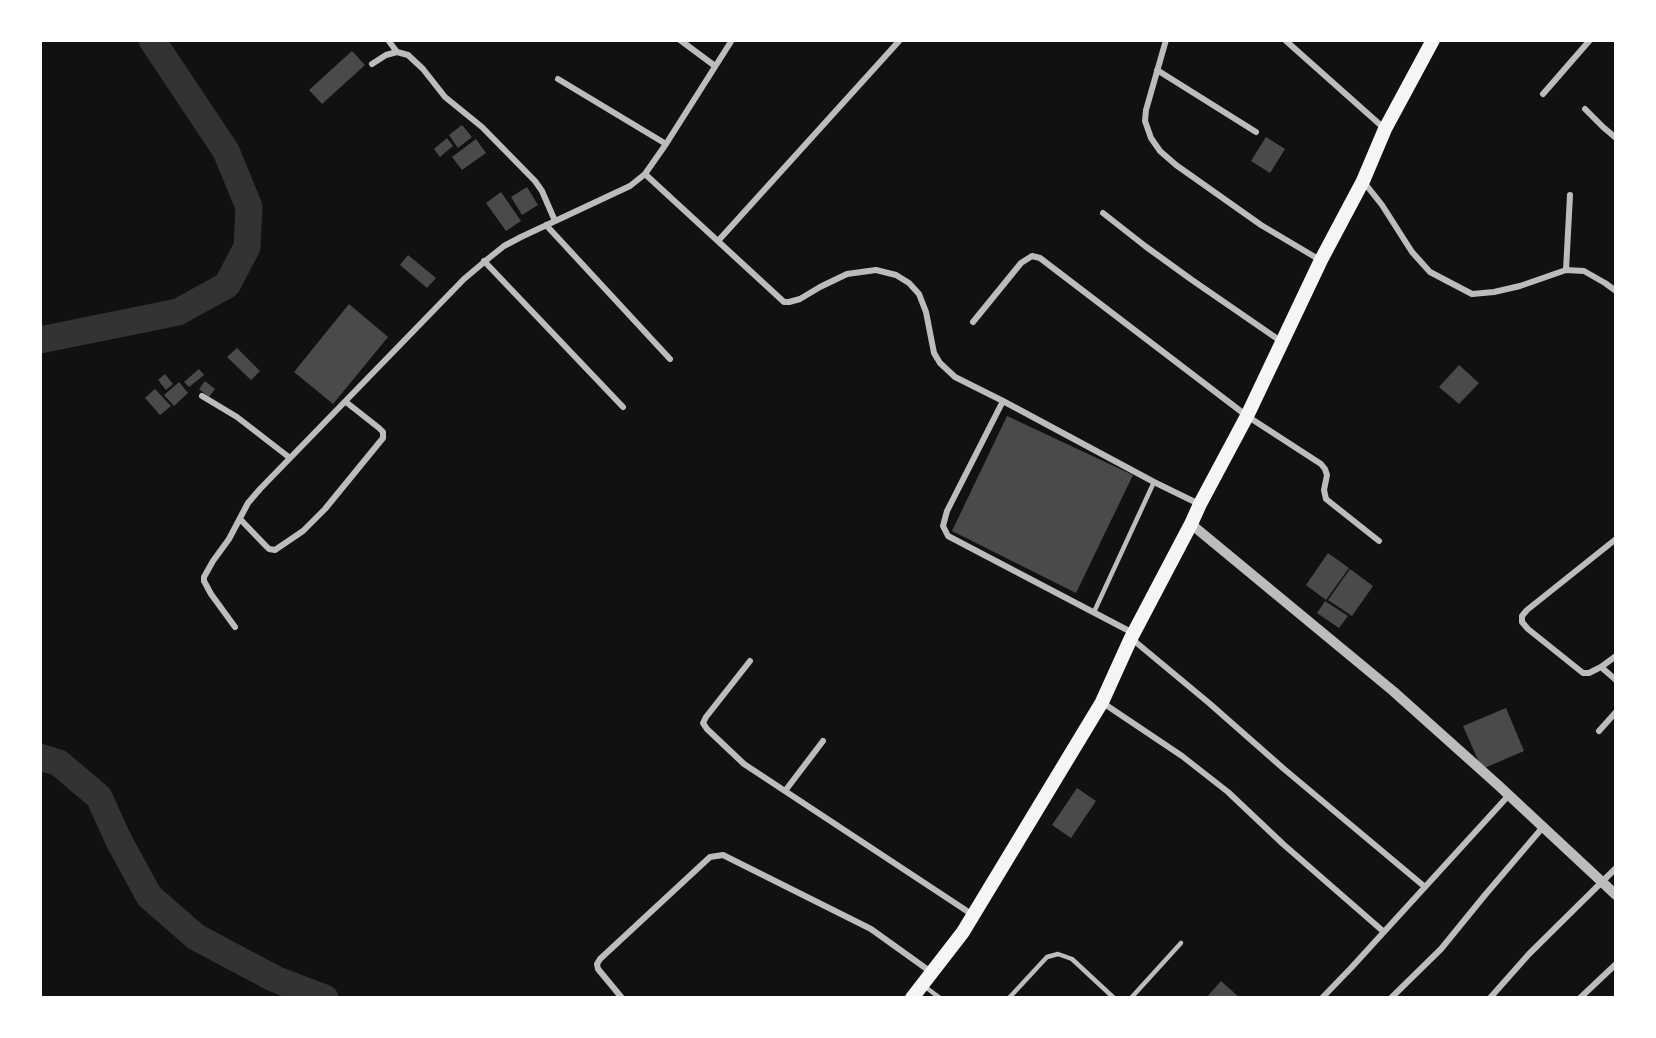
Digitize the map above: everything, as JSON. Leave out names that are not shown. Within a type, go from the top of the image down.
[{"type":"highway","points":[[912,998],[974,915],[1102,702],[1132,636],[1247,416],[1321,260],[1363,181],[1385,129],[1433,40]]},
{"type":"street","points":[[388,40],[397,52]]},
{"type":"street","points":[[680,40],[715,66]]},
{"type":"street","points":[[235,627],[211,594],[204,577],[229,539],[248,503],[484,261],[504,246],[630,186],[645,174],[732,40]]},
{"type":"street","points":[[718,241],[900,40]]},
{"type":"street","points":[[1166,40],[1145,121],[1151,138],[1160,151],[1176,165],[1261,225],[1321,260]]},
{"type":"street","points":[[1285,40],[1385,129]]},
{"type":"street","points":[[1543,94],[1590,40]]},
{"type":"street","points":[[372,64],[386,55],[397,52],[408,55],[423,69],[445,97],[482,127],[536,181],[555,220]]},
{"type":"street","points":[[1157,70],[1256,132]]},
{"type":"street","points":[[558,78],[666,144]]},
{"type":"street","points":[[1585,109],[1616,138]]},
{"type":"street","points":[[645,174],[784,302],[800,299],[847,274],[876,270],[896,275],[909,283],[919,294],[926,312],[934,353],[940,363],[955,377],[1200,504]]},
{"type":"street","points":[[1363,181],[1382,205],[1412,252],[1431,272],[1472,294],[1520,286],[1566,270],[1584,271],[1616,291]]},
{"type":"street","points":[[1566,270],[1570,195]]},
{"type":"street","points":[[1103,213],[1173,267],[1282,342]]},
{"type":"street","points":[[546,225],[670,359]]},
{"type":"street","points":[[973,322],[1021,263],[1035,256],[1050,265],[1247,416],[1321,464],[1327,475],[1324,495],[1329,503],[1379,541]]},
{"type":"street","points":[[484,261],[623,407]]},
{"type":"street","points":[[202,396],[237,417],[290,458]]},
{"type":"street","points":[[1003,401],[947,512],[943,526],[948,536],[1094,612],[1132,636],[1284,769],[1425,887]]},
{"type":"street","points":[[240,519],[269,549],[275,550],[303,531],[325,509],[383,438],[383,432],[379,428],[346,402]]},
{"type":"street","points":[[1191,524],[1393,691],[1616,895]]},
{"type":"street","points":[[1616,539],[1522,616],[1522,622],[1528,629],[1583,673],[1589,673],[1601,667],[1616,656]]},
{"type":"street","points":[[750,661],[706,717],[703,723],[707,729],[744,764],[974,915]]},
{"type":"street","points":[[1601,667],[1616,680]]},
{"type":"street","points":[[1102,702],[1182,756],[1228,792],[1283,844],[1384,932]]},
{"type":"street","points":[[1599,731],[1616,712]]},
{"type":"street","points":[[785,791],[824,741]]},
{"type":"street","points":[[1322,998],[1509,795]]},
{"type":"street","points":[[1391,998],[1442,949],[1543,827]]},
{"type":"street","points":[[622,998],[598,969],[597,964],[600,958],[710,857],[723,855],[871,929],[932,972]]},
{"type":"street","points":[[1490,998],[1529,954],[1616,868]]},
{"type":"street","points":[[1580,998],[1616,964]]},
{"type":"lane","points":[[1094,612],[1154,482]]},
{"type":"lane","points":[[1131,998],[1181,944]]},
{"type":"lane","points":[[1009,998],[1047,957],[1058,954],[1072,960],[1114,998]]},
{"type":"lane","points":[[922,985],[940,998]]},
{"type":"building","points":[[352,51],[365,65],[322,104],[309,90]]},
{"type":"building","points":[[462,125],[472,137],[458,148],[449,135]]},
{"type":"building","points":[[1266,137],[1285,149],[1270,173],[1251,161]]},
{"type":"building","points":[[447,138],[453,146],[440,157],[434,149]]},
{"type":"building","points":[[476,139],[486,153],[462,170],[452,157]]},
{"type":"building","points":[[527,187],[538,205],[522,215],[511,197]]},
{"type":"building","points":[[501,192],[521,221],[506,231],[486,203]]},
{"type":"building","points":[[408,255],[436,278],[427,288],[400,265]]},
{"type":"building","points":[[349,304],[388,337],[333,404],[294,372]]},
{"type":"building","points":[[237,348],[260,371],[251,380],[227,357]]},
{"type":"building","points":[[1459,365],[1479,383],[1459,404],[1439,387]]},
{"type":"building","points":[[199,369],[204,375],[189,387],[184,382]]},
{"type":"building","points":[[165,374],[173,384],[166,390],[158,380]]},
{"type":"building","points":[[205,381],[215,389],[209,397],[199,389]]},
{"type":"building","points":[[179,382],[188,393],[174,406],[164,395]]},
{"type":"building","points":[[155,389],[171,406],[160,415],[145,398]]},
{"type":"building","points":[[1007,416],[1133,475],[1076,593],[952,531]]},
{"type":"building","points":[[1328,553],[1349,568],[1326,600],[1306,585]]},
{"type":"building","points":[[1350,569],[1373,586],[1352,616],[1328,600]]},
{"type":"building","points":[[1325,601],[1348,616],[1339,628],[1317,613]]},
{"type":"building","points":[[1506,708],[1524,751],[1482,769],[1463,726]]},
{"type":"building","points":[[1077,788],[1096,801],[1071,838],[1052,825]]},
{"type":"building","points":[[1221,981],[1240,998],[1206,998]]},
{"type":"waterway","points":[[40,340],[178,312],[227,285],[247,247],[249,207],[226,151],[152,40]]},
{"type":"waterway","points":[[40,757],[59,763],[99,797],[118,839],[149,896],[196,937],[275,979],[325,998]]}]
